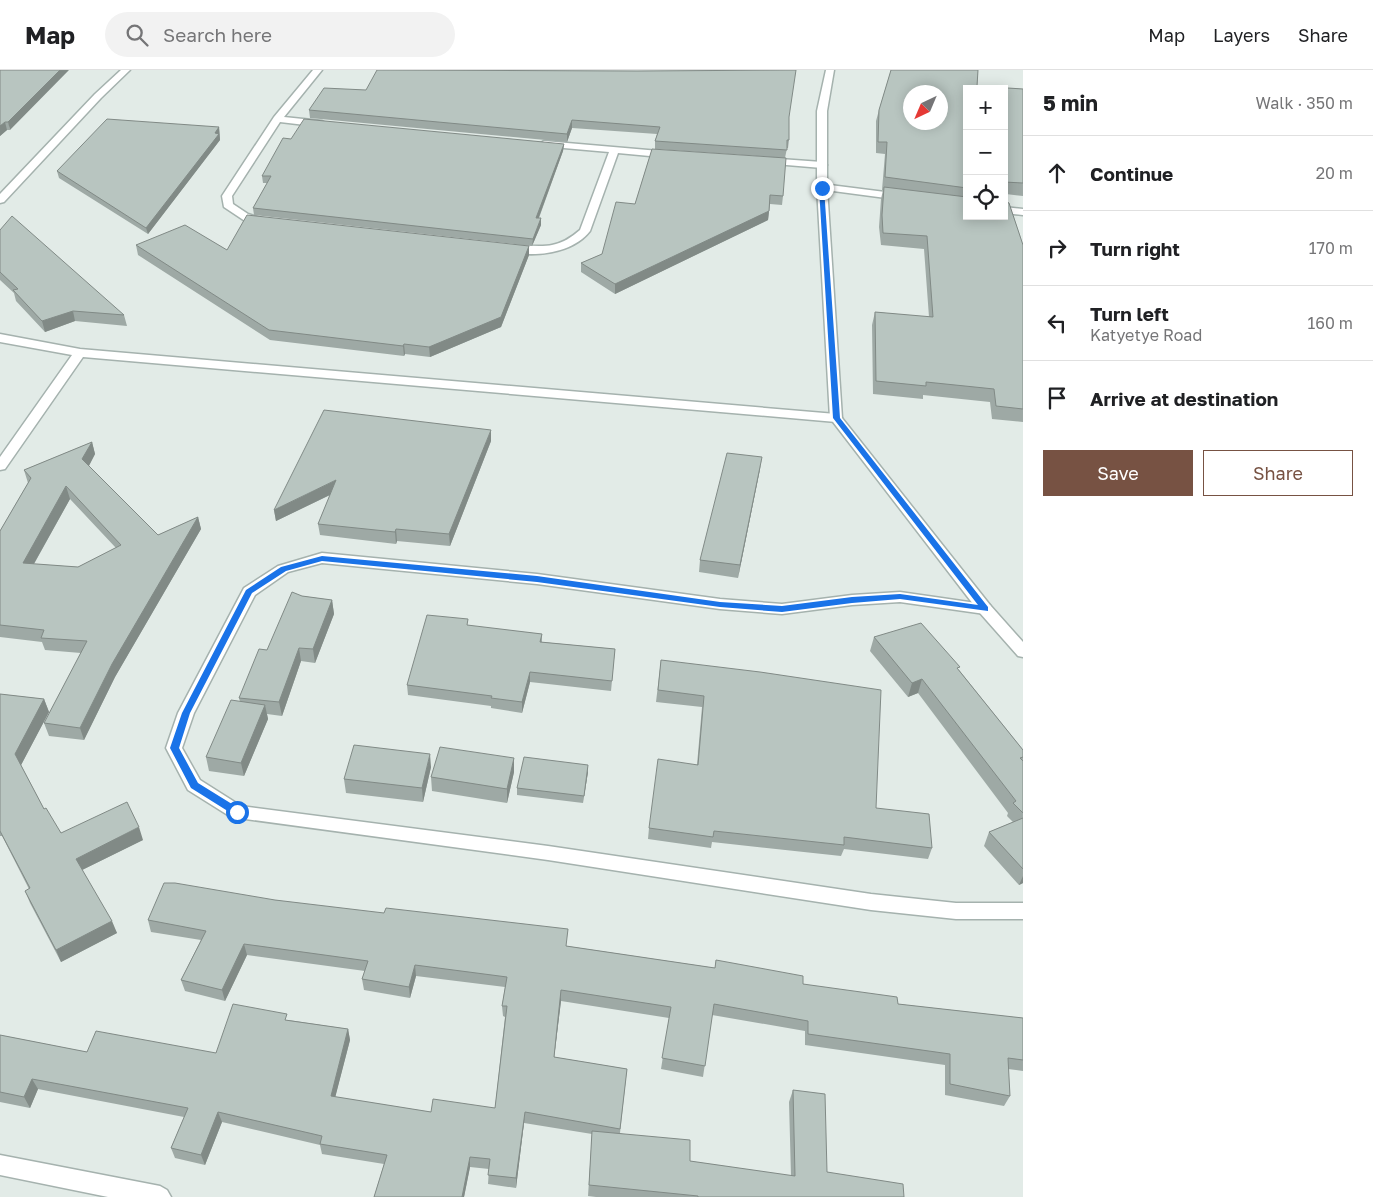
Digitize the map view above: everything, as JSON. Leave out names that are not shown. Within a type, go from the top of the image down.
[{"type":"street","points":[[0,200],[98,96],[126,70]]},
{"type":"street","points":[[275,224],[255,221],[238,214],[228,205],[226,196],[277,119],[318,70]]},
{"type":"street","points":[[830,70],[822,111],[822,188],[836,418],[985,609],[1023,652]]},
{"type":"street","points":[[277,119],[336,125]]},
{"type":"street","points":[[535,143],[683,156]]},
{"type":"street","points":[[503,248],[533,251],[556,249],[576,240],[585,231],[614,151]]},
{"type":"street","points":[[753,160],[822,165]]},
{"type":"street","points":[[822,188],[909,198]]},
{"type":"street","points":[[1008,210],[1023,212]]},
{"type":"street","points":[[0,338],[80,353],[836,418]]},
{"type":"street","points":[[0,466],[80,353]]},
{"type":"street","points":[[985,609],[900,597],[852,600],[782,609],[729,605],[537,579],[322,558],[283,569],[249,592],[186,713],[174,748],[194,785],[237,812],[548,852],[871,902],[956,911],[1023,911]]},
{"type":"street","points":[[0,1165],[160,1197]]},
{"type":"building","points":[[0,70],[60,70],[8,122],[0,126]]},
{"type":"building","points":[[377,70],[796,70],[789,117],[787,150],[655,141],[660,127],[572,120],[567,134],[309,110],[324,88],[366,90]]},
{"type":"building","points":[[891,70],[978,70],[977,85],[963,85],[963,187],[885,177],[887,142],[878,142],[879,110]]},
{"type":"building","points":[[1008,88],[1023,89],[1023,183],[1008,182]]},
{"type":"building","points":[[107,119],[219,127],[215,133],[219,134],[146,228],[57,171]]},
{"type":"building","points":[[304,119],[564,144],[536,218],[541,218],[533,239],[253,208],[271,176],[262,176],[283,138],[291,139]]},
{"type":"building","points":[[652,149],[786,158],[783,196],[770,195],[769,211],[615,284],[581,263],[602,254],[616,202],[635,204]]},
{"type":"building","points":[[884,187],[963,197],[963,220],[1008,220],[1009,203],[1023,245],[1023,409],[996,406],[994,389],[926,382],[926,386],[876,381],[875,312],[933,317],[927,236],[883,233]]},
{"type":"building","points":[[247,215],[529,246],[501,317],[429,347],[404,344],[403,346],[269,330],[136,245],[185,225],[227,250]]},
{"type":"building","points":[[12,216],[124,315],[73,311],[42,321],[13,290],[18,289],[0,272],[0,230]]},
{"type":"building","points":[[324,410],[491,430],[449,534],[396,529],[395,532],[318,524],[336,480],[274,510]]},
{"type":"building","points":[[92,442],[82,459],[158,535],[198,517],[112,664],[80,728],[44,723],[87,641],[41,638],[44,630],[0,625],[0,531],[31,478],[24,470]],"holes":[[[66,486],[121,545],[78,567],[23,563]]]},
{"type":"building","points":[[727,453],[762,457],[740,565],[700,560]]},
{"type":"building","points":[[292,592],[302,596],[332,600],[313,649],[299,648],[279,702],[239,698],[259,649],[267,650]]},
{"type":"building","points":[[427,615],[468,619],[467,625],[542,634],[540,642],[615,649],[612,681],[530,672],[522,702],[491,698],[492,696],[407,685]]},
{"type":"building","points":[[921,623],[960,667],[957,668],[1023,750],[1023,757],[1020,758],[1023,761],[1023,813],[1013,803],[1016,801],[922,679],[912,683],[874,637]]},
{"type":"building","points":[[661,660],[881,690],[876,808],[929,814],[932,848],[844,837],[844,845],[714,831],[713,837],[649,828],[658,759],[698,765],[704,696],[658,690]]},
{"type":"building","points":[[0,694],[44,699],[15,754],[44,809],[46,808],[61,833],[127,802],[139,827],[76,859],[112,921],[56,950],[25,891],[30,888],[0,831]]},
{"type":"building","points":[[231,700],[265,705],[241,763],[206,757]]},
{"type":"building","points":[[354,745],[430,754],[422,788],[344,779]]},
{"type":"building","points":[[440,747],[514,758],[507,789],[431,777]]},
{"type":"building","points":[[524,757],[588,765],[584,796],[517,788]]},
{"type":"building","points":[[1023,818],[1023,869],[989,832]]},
{"type":"building","points":[[164,883],[175,883],[275,900],[384,913],[386,908],[568,929],[566,946],[715,968],[716,960],[803,976],[803,984],[897,997],[898,1004],[1023,1018],[1023,1060],[1008,1058],[1010,1096],[950,1084],[950,1054],[808,1034],[808,1021],[714,1004],[705,1066],[662,1058],[671,1007],[561,990],[554,1057],[627,1069],[620,1129],[525,1112],[516,1178],[488,1175],[490,1159],[470,1157],[462,1197],[374,1197],[387,1155],[320,1144],[322,1136],[218,1112],[201,1155],[171,1148],[188,1108],[32,1079],[24,1097],[0,1092],[0,1035],[87,1052],[96,1031],[216,1053],[233,1004],[287,1014],[285,1020],[348,1029],[331,1096],[431,1112],[433,1099],[495,1108],[507,1006],[502,1006],[507,977],[415,965],[409,987],[362,979],[368,961],[244,944],[222,990],[181,980],[206,931],[148,920]]},
{"type":"building","points":[[793,1090],[825,1094],[827,1172],[903,1184],[904,1197],[698,1197],[589,1185],[592,1131],[690,1140],[690,1161],[795,1176]]},
{"type":"route","points":[[237,812],[194,785],[174,748],[186,713],[249,592],[283,569],[322,558],[537,579],[720,604],[782,609],[852,600],[900,597],[985,609],[836,418],[822,188]]}]
